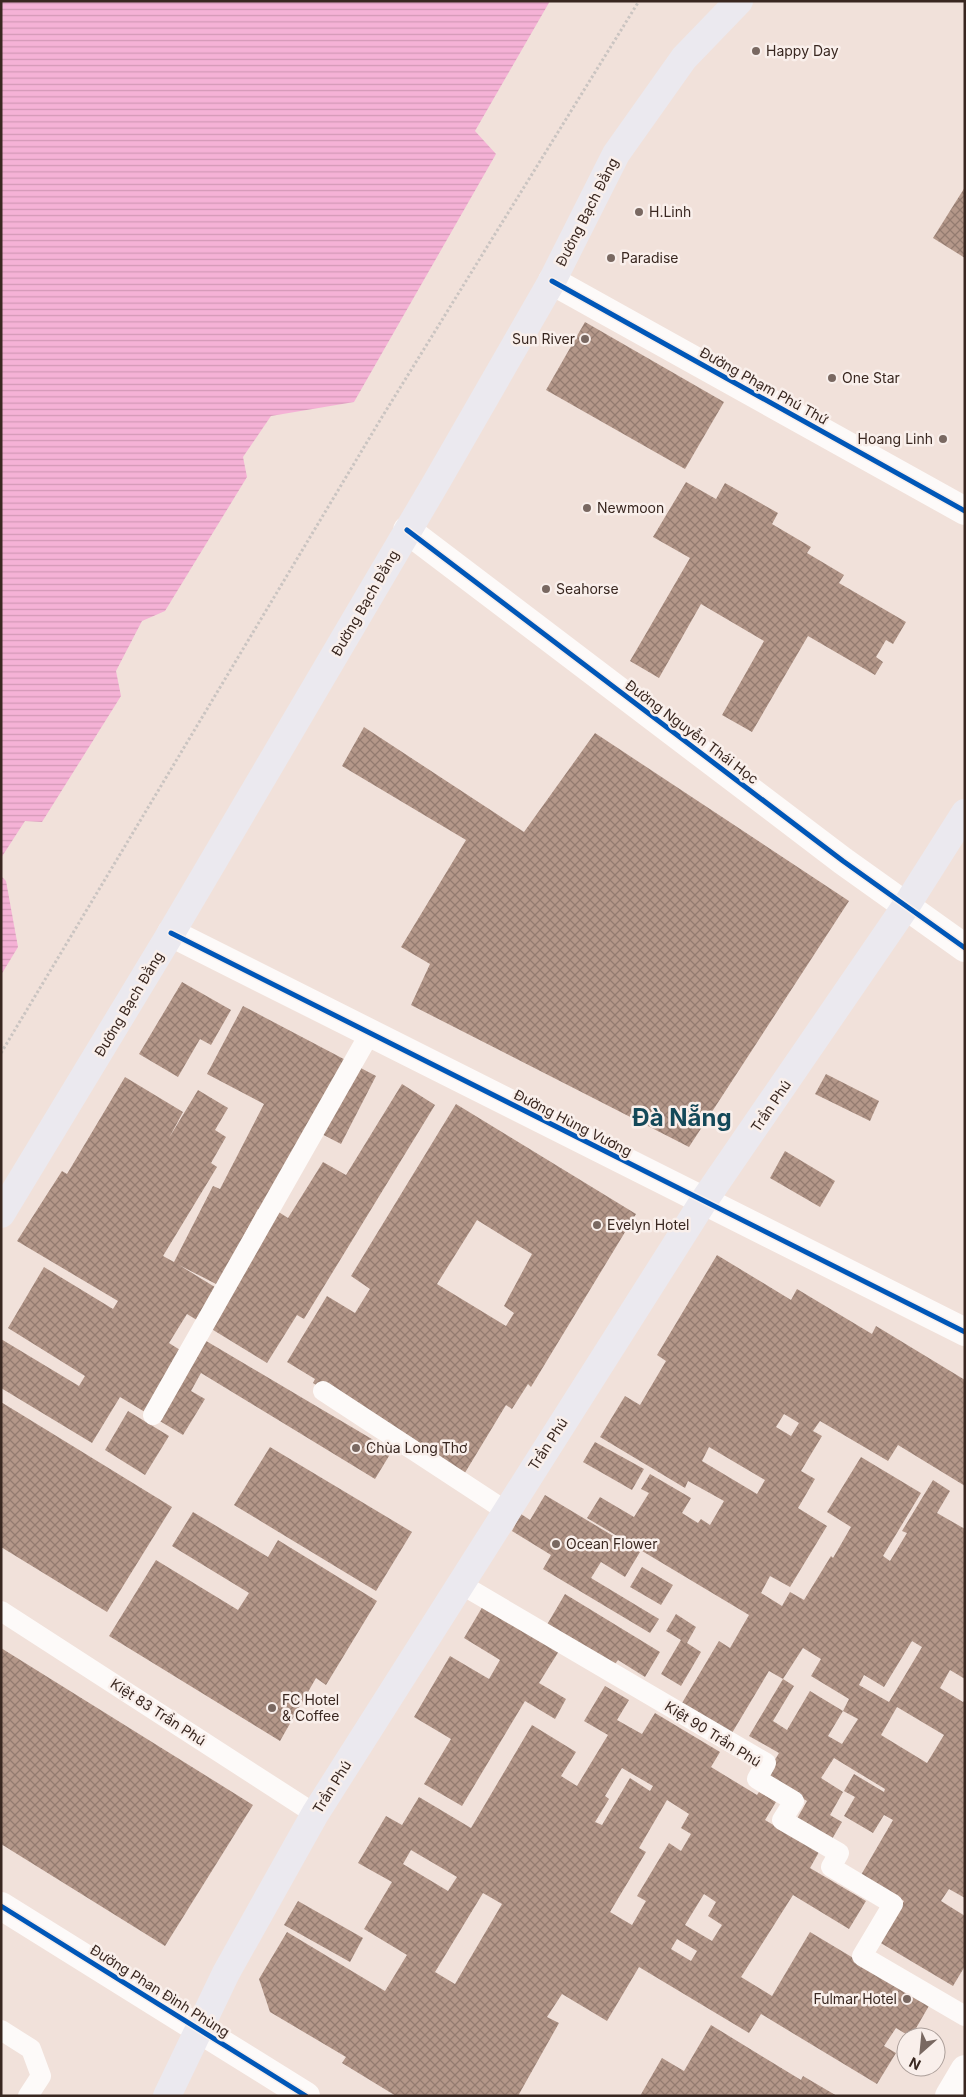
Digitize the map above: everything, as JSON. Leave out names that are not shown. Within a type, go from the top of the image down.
[{"type":"main road","name":"Đường Bạch Đằng","points":[[1,1214],[171,933],[552,281],[616,154],[684,58],[739,1]]},
{"type":"main road","name":"Trần Phú","points":[[168,2096],[226,1973],[315,1814],[459,1583],[703,1202],[906,906],[965,814]]},
{"type":"street","name":"Đường Phạm Phú Thứ","points":[[552,281],[965,511]]},
{"type":"street","name":"Đường Nguyễn Thái Học","points":[[407,530],[843,861],[965,948]]},
{"type":"street","name":"Đường Hùng Vương","points":[[171,933],[965,1332]]},
{"type":"street","name":"Đường Phan Đình Phùng","points":[[1,1906],[200,2028],[306,2096]]},
{"type":"street","points":[[949,2096],[965,2070]]},
{"type":"lane","points":[[154,1415],[370,1033]]},
{"type":"lane","points":[[323,1391],[506,1511]]},
{"type":"lane","name":"Kiệt 90 Trần Phú","points":[[459,1583],[766,1763],[757,1779],[794,1801],[782,1820],[838,1853],[831,1867],[893,1904],[862,1956],[965,2016]]},
{"type":"lane","name":"Kiệt 83 Trần Phú","points":[[1,1611],[315,1814]]},
{"type":"lane","points":[[1,2030],[30,2049],[42,2076],[28,2096]]},
{"type":"path","points":[[1,1053],[382,418],[639,1]]},
{"type":"shaded area","points":[[1,1],[550,1],[475,131],[496,154],[354,402],[271,416],[243,457],[247,477],[165,611],[142,621],[116,671],[121,696],[42,822],[25,821],[1,858]]},
{"type":"shaded area","points":[[1,876],[6,881],[18,947],[1,975]]},
{"type":"building","points":[[965,187],[965,258],[933,238]]},
{"type":"building","points":[[585,322],[724,402],[685,469],[546,390]]},
{"type":"building","points":[[686,482],[716,499],[725,483],[778,513],[772,524],[811,547],[807,553],[844,575],[839,583],[906,622],[893,644],[886,640],[876,657],[883,662],[875,675],[808,636],[752,732],[722,715],[764,641],[701,604],[659,678],[630,661],[690,558],[653,537]]},
{"type":"building","points":[[364,727],[524,832],[595,733],[849,901],[689,1147],[411,1005],[430,964],[401,947],[466,840],[342,766]]},
{"type":"building","points":[[182,982],[231,1010],[211,1045],[200,1039],[178,1077],[139,1054]]},
{"type":"building","points":[[243,1006],[376,1076],[341,1144],[312,1129],[268,1214],[258,1209],[218,1285],[179,1265],[223,1292],[274,1209],[288,1218],[323,1162],[346,1175],[402,1084],[435,1105],[304,1319],[297,1315],[267,1363],[187,1314],[169,1343],[180,1350],[191,1332],[392,1451],[375,1479],[201,1373],[191,1391],[205,1399],[183,1435],[120,1397],[92,1443],[1,1388],[1,1339],[79,1386],[85,1376],[8,1328],[44,1267],[113,1309],[118,1301],[17,1241],[62,1171],[67,1174],[125,1077],[183,1112],[169,1138],[198,1090],[228,1108],[215,1130],[226,1137],[211,1163],[217,1167],[163,1256],[174,1262],[213,1186],[220,1189],[264,1104],[207,1074]]},
{"type":"building","points":[[826,1074],[879,1101],[870,1121],[815,1094]]},
{"type":"building","points":[[456,1104],[636,1214],[531,1387],[528,1384],[512,1409],[506,1405],[463,1476],[313,1383],[315,1379],[287,1362],[327,1296],[355,1313],[370,1289],[351,1276]],"holes":[[[477,1220],[532,1254],[504,1306],[514,1313],[506,1326],[437,1284]]]},
{"type":"building","points":[[785,1151],[835,1181],[820,1207],[770,1178]]},
{"type":"building","points":[[717,1255],[791,1300],[797,1289],[872,1334],[876,1326],[965,1380],[965,1486],[898,1445],[888,1461],[820,1421],[813,1431],[822,1436],[801,1471],[815,1479],[798,1508],[827,1526],[790,1587],[770,1576],[761,1593],[782,1606],[790,1592],[804,1600],[831,1556],[833,1558],[851,1527],[827,1512],[861,1457],[921,1493],[883,1556],[890,1561],[907,1533],[902,1531],[933,1480],[950,1491],[937,1513],[965,1529],[965,1679],[950,1670],[940,1688],[963,1702],[965,1700],[965,1898],[949,1889],[941,1901],[965,1916],[965,1966],[953,1986],[879,1942],[904,1901],[861,1875],[893,1820],[884,1815],[873,1833],[844,1816],[855,1797],[844,1791],[854,1774],[884,1792],[885,1789],[834,1758],[821,1778],[843,1792],[830,1815],[842,1822],[829,1844],[794,1824],[807,1801],[765,1776],[779,1753],[749,1736],[783,1679],[769,1671],[732,1733],[682,1703],[719,1641],[730,1648],[749,1615],[587,1518],[600,1497],[634,1517],[649,1493],[641,1489],[650,1474],[691,1498],[682,1513],[698,1523],[701,1519],[710,1525],[724,1501],[688,1481],[685,1488],[600,1437],[625,1396],[640,1405],[666,1361],[657,1355]],"holes":[[[784,1414],[799,1423],[791,1436],[776,1427]],[[709,1447],[765,1480],[757,1494],[702,1461]],[[912,1641],[922,1647],[889,1702],[859,1685],[864,1675],[884,1687]],[[803,1648],[821,1659],[811,1676],[849,1699],[843,1711],[810,1691],[787,1730],[773,1721],[794,1686],[783,1679]],[[897,1707],[944,1735],[927,1763],[881,1735]],[[843,1711],[858,1719],[842,1744],[828,1736]]]},
{"type":"building","points":[[1,1402],[172,1507],[107,1612],[1,1547]]},
{"type":"building","points":[[128,1411],[169,1436],[145,1475],[105,1450]]},
{"type":"building","points":[[595,1442],[644,1469],[632,1490],[583,1462]]},
{"type":"building","points":[[270,1447],[412,1532],[376,1591],[234,1505]]},
{"type":"building","points":[[545,1495],[640,1552],[625,1577],[601,1562],[591,1578],[659,1619],[650,1633],[543,1569],[551,1555],[512,1531],[521,1514],[530,1520]]},
{"type":"building","points":[[193,1512],[268,1557],[278,1540],[377,1601],[326,1685],[316,1678],[280,1741],[109,1636],[156,1560],[238,1610],[249,1593],[172,1546]]},
{"type":"building","points":[[642,1567],[673,1585],[661,1605],[630,1587]]},
{"type":"building","points":[[565,1594],[660,1652],[645,1677],[618,1660],[612,1668],[545,1628]]},
{"type":"building","points":[[483,1606],[559,1651],[539,1683],[566,1699],[555,1719],[525,1701],[462,1806],[424,1784],[451,1739],[414,1717],[450,1656],[489,1679],[500,1660],[464,1638]]},
{"type":"building","points":[[676,1614],[696,1627],[687,1643],[701,1652],[681,1686],[661,1674],[681,1640],[666,1631]]},
{"type":"building","points":[[1,1648],[253,1805],[165,1946],[1,1844]]},
{"type":"building","points":[[605,1686],[629,1700],[617,1720],[642,1734],[655,1713],[720,1752],[711,1767],[757,1795],[759,1792],[776,1802],[765,1820],[819,1852],[810,1868],[866,1901],[849,1929],[793,1895],[741,1977],[772,1996],[810,1932],[930,2004],[917,2027],[896,2027],[884,2046],[896,2053],[877,2084],[761,2014],[749,2033],[639,1967],[607,2021],[562,1994],[547,2017],[559,2023],[518,2096],[396,2096],[342,2063],[346,2057],[270,2012],[259,1979],[287,1932],[385,1991],[407,1955],[364,1929],[392,1882],[358,1863],[386,1816],[402,1825],[419,1797],[471,1828],[532,1725],[576,1752],[561,1776],[577,1786],[608,1735],[584,1721]],"holes":[[[622,1768],[653,1786],[650,1791],[630,1778],[602,1825],[595,1822],[609,1799],[605,1796]],[[667,1800],[689,1814],[681,1828],[691,1834],[681,1851],[669,1843],[637,1896],[646,1901],[632,1925],[610,1912],[646,1852],[639,1848]],[[411,1850],[457,1877],[448,1891],[403,1864]],[[483,1893],[502,1904],[455,1984],[435,1972]],[[704,1894],[716,1902],[708,1916],[722,1925],[712,1941],[685,1925]],[[677,1939],[697,1951],[691,1961],[671,1949]]]},
{"type":"building","points":[[298,1901],[363,1938],[350,1962],[284,1925]]},
{"type":"building","points":[[711,2025],[801,2080],[803,2076],[837,2096],[640,2096],[662,2058],[684,2071]]},
{"type":"cycle path","points":[[552,281],[965,511]]},
{"type":"cycle path","points":[[407,530],[843,861],[965,948]]},
{"type":"cycle path","points":[[171,933],[965,1332]]},
{"type":"cycle path","points":[[1,1906],[306,2096]]},
{"type":"place","name":"Happy Day","points":[[756,51]]},
{"type":"place","name":"H.Linh","points":[[639,212]]},
{"type":"place","name":"Paradise","points":[[611,258]]},
{"type":"place","name":"Sun River","points":[[585,339]]},
{"type":"place","name":"One Star","points":[[832,378]]},
{"type":"place","name":"Hoang Linh","points":[[943,439]]},
{"type":"place","name":"Newmoon","points":[[587,508]]},
{"type":"place","name":"Seahorse","points":[[546,589]]},
{"type":"place","name":"Evelyn Hotel","points":[[597,1225]]},
{"type":"place","name":"Chùa Long Thơ","points":[[356,1448]]},
{"type":"place","name":"Ocean Flower","points":[[556,1544]]},
{"type":"place","name":"FC Hotel & Coffee","points":[[272,1708]]},
{"type":"place","name":"Fulmar Hotel","points":[[907,1999]]},
{"type":"district","name":"Đà Nẵng","points":[[682,1118]]}]
